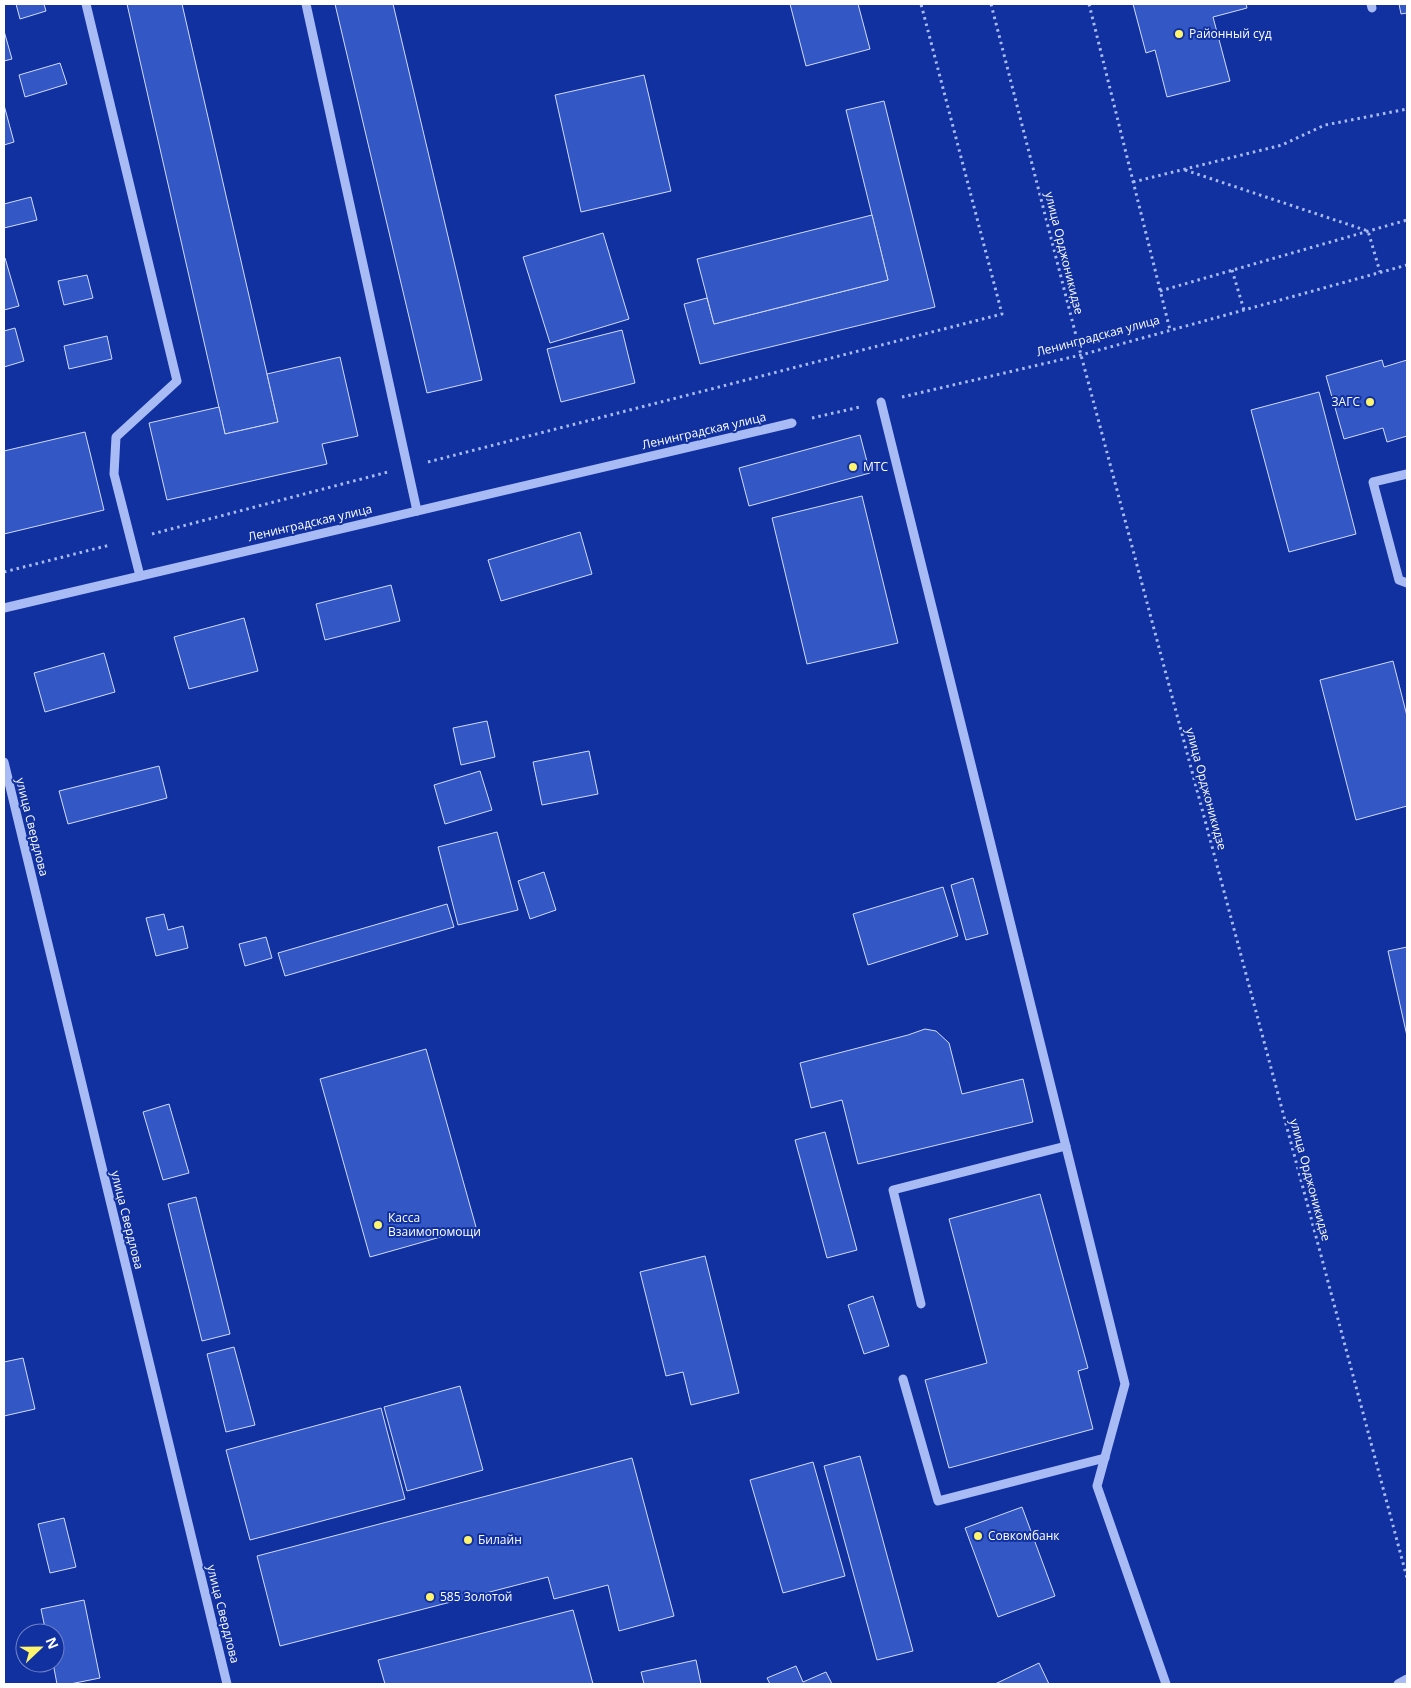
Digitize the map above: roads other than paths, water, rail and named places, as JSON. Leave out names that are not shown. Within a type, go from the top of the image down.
[{"type":"street","points":[[86,4],[177,381],[116,436],[114,474],[140,576]]},
{"type":"street","points":[[306,4],[416,511]]},
{"type":"street","points":[[881,402],[1125,1384],[1098,1486],[1166,1684]]},
{"type":"street","name":"Ленинградская улица","points":[[4,608],[792,423]]},
{"type":"street","points":[[1407,474],[1373,482],[1399,580],[1407,583]]},
{"type":"street","name":"улица Свердлова","points":[[4,762],[227,1684]]},
{"type":"street","points":[[920,1304],[893,1190],[1066,1146]]},
{"type":"street","points":[[903,1379],[938,1502],[1105,1458]]},
{"type":"street","points":[[1398,1684],[1407,1679]]},
{"type":"place","name":"Районный суд","points":[[1179,34]]},
{"type":"place","name":"ЗАГС","points":[[1370,402]]},
{"type":"place","name":"МТС","points":[[853,467]]},
{"type":"place","name":"Касса Взаимопомощи","points":[[378,1225]]},
{"type":"place","name":"Совкомбанк","points":[[978,1536]]},
{"type":"place","name":"Билайн","points":[[468,1540]]},
{"type":"place","name":"585 Золотой","points":[[430,1597]]}]
